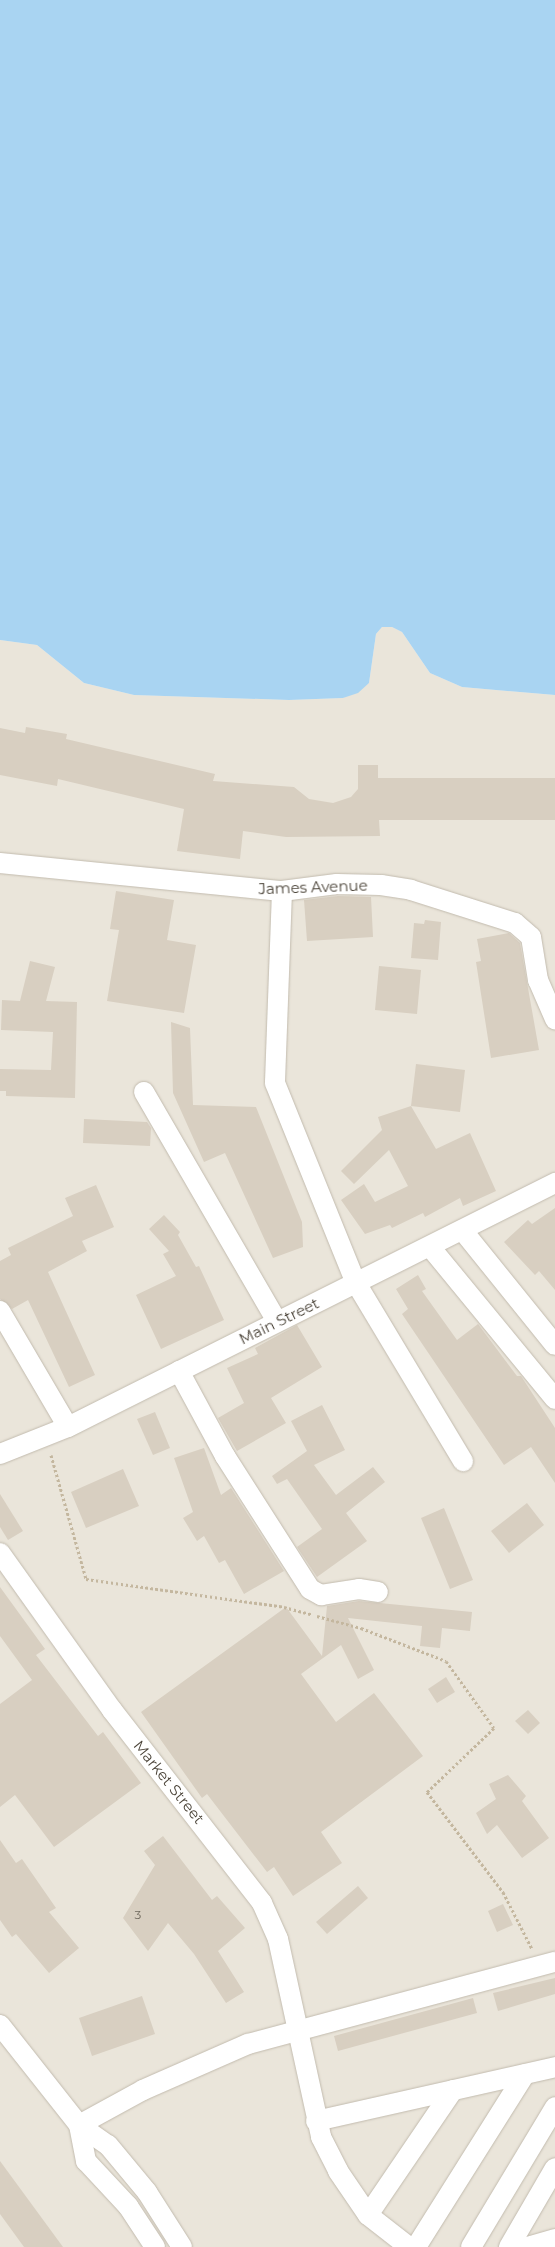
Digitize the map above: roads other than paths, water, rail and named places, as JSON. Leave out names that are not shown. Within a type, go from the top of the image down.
[{"type":"street","name":"James Avenue","points":[[0,863],[282,891],[338,884],[381,885],[411,890],[515,923],[531,937],[538,980],[555,1019]]},
{"type":"street","points":[[282,891],[275,1084],[356,1283],[463,1461]]},
{"type":"street","points":[[144,1092],[277,1321]]},
{"type":"street","name":"Main Street","points":[[0,1454],[68,1427],[277,1321],[431,1248],[555,1183]]},
{"type":"street","points":[[463,1231],[555,1345]]},
{"type":"street","points":[[431,1248],[555,1399]]},
{"type":"street","points":[[0,1311],[68,1427]]},
{"type":"street","points":[[180,1371],[226,1456],[310,1589],[321,1595],[359,1589],[378,1592]]},
{"type":"street","name":"Market Street","points":[[0,1553],[112,1710],[262,1903],[278,1939],[316,2121],[338,2171],[368,2215],[409,2247]]},
{"type":"street","points":[[79,2125],[143,2090],[248,2044],[297,2029],[548,1964]]},
{"type":"street","points":[[0,2025],[79,2125],[108,2145],[147,2192],[182,2247]]},
{"type":"street","points":[[316,2121],[555,2067]]},
{"type":"street","points":[[416,2247],[525,2074]]},
{"type":"street","points":[[368,2215],[453,2090]]},
{"type":"street","points":[[471,2247],[555,2107]]},
{"type":"street","points":[[79,2125],[86,2160],[128,2206],[155,2247]]},
{"type":"street","points":[[509,2247],[555,2168]]},
{"type":"water","points":[[0,0],[555,0],[555,695],[462,687],[430,673],[402,632],[392,627],[382,627],[376,634],[369,683],[358,693],[343,698],[289,700],[134,695],[84,683],[37,645],[0,640]]}]
